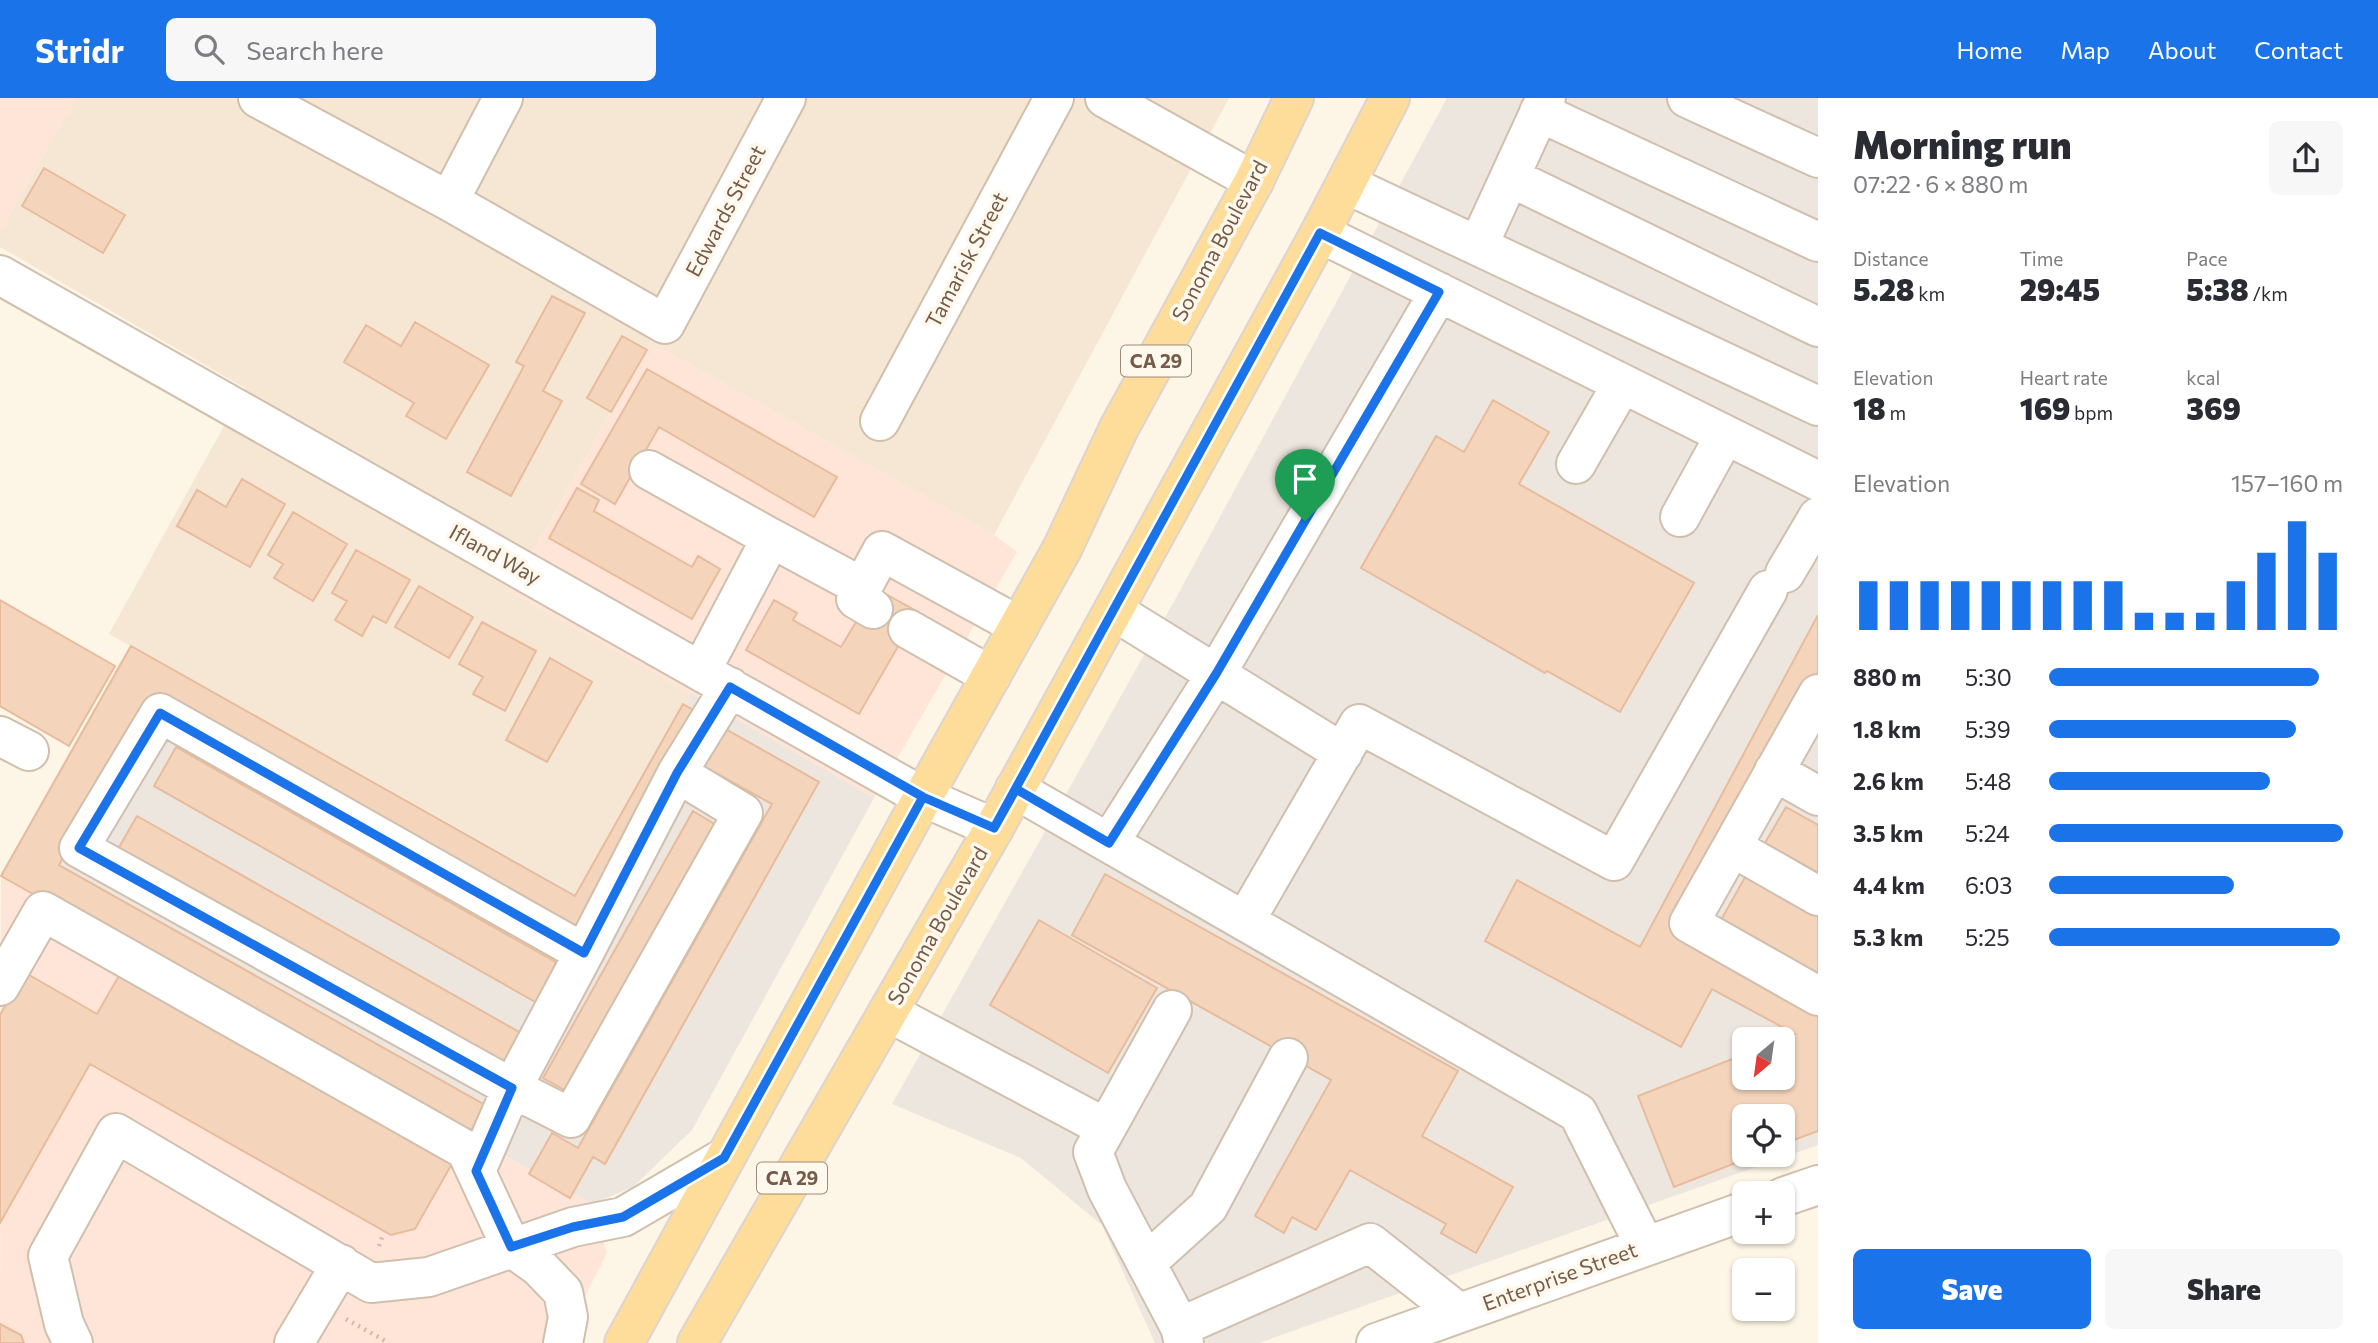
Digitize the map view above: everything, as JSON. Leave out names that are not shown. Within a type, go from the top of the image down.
[{"type":"main road","name":"Sonoma Boulevard","points":[[624,1343],[1062,549],[1119,428],[1254,181],[1294,98]]},
{"type":"main road","name":"Sonoma Boulevard","points":[[697,1343],[1016,789],[1320,233],[1390,98]]},
{"type":"street","points":[[258,98],[449,201],[503,98]]},
{"type":"street","name":"Edwards Street","points":[[449,201],[665,324],[786,98]]},
{"type":"street","name":"Tamarisk Street","points":[[880,421],[1054,98]]},
{"type":"street","points":[[1105,98],[1254,181]]},
{"type":"street","points":[[1687,98],[1818,158]]},
{"type":"street","points":[[1478,246],[1543,105],[1818,242]]},
{"type":"street","points":[[1510,177],[1818,327]]},
{"type":"street","points":[[1346,184],[1818,406]]},
{"type":"street","points":[[1320,233],[1818,481]]},
{"type":"street","name":"Ifland Way","points":[[0,275],[923,797],[994,828]]},
{"type":"street","points":[[1109,843],[1216,674],[1439,292]]},
{"type":"street","points":[[1576,464],[1622,384]]},
{"type":"street","points":[[1681,517],[1725,435]]},
{"type":"street","points":[[649,470],[772,538],[867,598],[882,551],[1019,626]]},
{"type":"street","points":[[1245,921],[1360,724],[1614,861],[1777,581],[1818,517]]},
{"type":"street","points":[[476,1171],[512,1088],[677,773],[772,538]]},
{"type":"street","points":[[1114,611],[1343,753]]},
{"type":"street","points":[[908,629],[990,676]]},
{"type":"street","points":[[1814,709],[1774,771],[1689,923],[1818,996]]},
{"type":"street","points":[[584,953],[160,713],[79,848],[571,1118],[744,813],[677,773]]},
{"type":"street","points":[[1774,771],[1818,796]]},
{"type":"street","points":[[1016,789],[1578,1114],[1645,1247]]},
{"type":"street","points":[[1732,847],[1818,896]]},
{"type":"street","points":[[0,986],[44,911],[466,1150],[511,1247],[539,1267],[563,1292],[568,1317],[563,1343]]},
{"type":"street","points":[[1172,1010],[1093,1152],[1107,1189],[1182,1335],[1370,1243],[1459,1313]]},
{"type":"street","points":[[888,1012],[1106,1128]]},
{"type":"street","points":[[1146,1263],[1208,1208],[1289,1058]]},
{"type":"street","points":[[73,1343],[64,1324],[48,1256],[116,1133],[371,1283],[429,1277],[573,1227],[623,1217],[724,1158]]},
{"type":"street","points":[[1795,1193],[1818,1185]]},
{"type":"street","name":"Enterprise Street","points":[[1376,1343],[1732,1216]]},
{"type":"street","points":[[294,1343],[341,1264]]},
{"type":"path","points":[[343,1317],[389,1343]]},
{"type":"shaded area","points":[[0,98],[76,98],[0,231]]},
{"type":"shaded area","points":[[76,98],[1229,98],[994,535],[650,342],[510,592],[691,693],[577,894],[109,634],[245,388],[0,247],[0,231]]},
{"type":"shaded area","points":[[1447,98],[1818,98],[1818,1145],[1795,1153],[1795,1104],[1732,1104],[1732,1167],[1756,1167],[1259,1343],[1155,1343],[1102,1225],[1021,1158],[892,1104],[1176,598]]},
{"type":"shaded area","points":[[650,342],[994,535],[1017,552],[874,798],[510,592]]},
{"type":"shaded area","points":[[129,646],[577,894],[691,693],[874,798],[692,1130],[633,1187],[592,1204],[1,874]]},
{"type":"shaded area","points":[[1,874],[592,1204],[607,1253],[561,1343],[0,1343]]},
{"type":"building","points":[[44,168],[125,215],[103,253],[22,206]]},
{"type":"building","points":[[552,296],[585,313],[543,391],[562,401],[511,496],[467,472],[524,366],[516,362]]},
{"type":"building","points":[[415,322],[489,365],[446,439],[406,416],[414,403],[344,362],[366,325],[401,346]]},
{"type":"building","points":[[622,336],[647,350],[611,412],[587,398]]},
{"type":"building","points":[[647,369],[837,477],[814,517],[659,427],[615,504],[581,484]]},
{"type":"building","points":[[1493,400],[1549,432],[1519,484],[1694,583],[1620,712],[1547,671],[1545,673],[1361,568],[1436,436],[1464,452]]},
{"type":"building","points":[[242,479],[285,504],[250,567],[177,526],[197,490],[226,507]]},
{"type":"building","points":[[577,488],[599,500],[594,511],[692,567],[698,556],[720,569],[692,619],[549,538]]},
{"type":"building","points":[[293,512],[347,544],[313,601],[274,578],[283,564],[268,555]]},
{"type":"building","points":[[356,550],[410,580],[386,623],[373,616],[362,636],[335,620],[347,601],[332,593]]},
{"type":"building","points":[[419,586],[473,617],[449,658],[395,627]]},
{"type":"building","points":[[882,592],[918,612],[859,714],[746,650],[774,600],[797,613],[793,620],[841,647],[859,617],[866,621]]},
{"type":"building","points":[[0,600],[115,666],[69,746],[0,706]]},
{"type":"building","points":[[1818,615],[1818,678],[1677,937],[1818,1014],[1818,1131],[1795,1140],[1795,1104],[1732,1104],[1732,1164],[1674,1187],[1638,1096],[1732,1059],[1732,1090],[1796,1090],[1796,1027],[1782,1027],[1712,989],[1681,1047],[1485,941],[1517,880],[1640,947]]},
{"type":"building","points":[[482,622],[536,651],[505,711],[473,694],[483,677],[459,664]]},
{"type":"building","points":[[131,646],[575,896],[683,704],[704,716],[581,934],[155,695],[59,865],[485,1105],[467,1138],[1,876]]},
{"type":"building","points":[[550,658],[592,682],[547,762],[506,740]]},
{"type":"building","points":[[724,728],[819,782],[605,1164],[593,1157],[570,1198],[529,1174],[552,1133],[578,1148],[772,804],[703,766]]},
{"type":"building","points":[[176,747],[559,964],[537,1003],[154,786]]},
{"type":"building","points":[[1786,807],[1818,825],[1818,873],[1765,843]]},
{"type":"building","points":[[693,811],[718,826],[568,1092],[543,1078]]},
{"type":"building","points":[[137,816],[521,1033],[498,1073],[114,856]]},
{"type":"building","points":[[1748,872],[1818,912],[1818,976],[1721,920]]},
{"type":"building","points":[[1105,874],[1458,1071],[1422,1136],[1513,1187],[1476,1253],[1441,1233],[1446,1224],[1350,1170],[1316,1230],[1292,1217],[1284,1233],[1255,1216],[1331,1080],[1072,935]]},
{"type":"building","points":[[1039,920],[1157,988],[1108,1073],[990,1005]]},
{"type":"building","points":[[124,967],[457,1155],[415,1229],[391,1235],[90,1064],[0,1223],[0,1015],[24,972],[97,1014]]},
{"type":"building","points":[[0,1324],[21,1335],[24,1343],[0,1343]]},
{"type":"route","points":[[1305,521],[1216,674],[1109,843],[1016,789],[994,828],[923,797],[730,687],[677,773],[584,953],[160,713],[79,848],[512,1088],[476,1171],[511,1247],[573,1227],[623,1217],[724,1158],[923,797],[994,828],[1320,233],[1439,292],[1305,521]]}]
